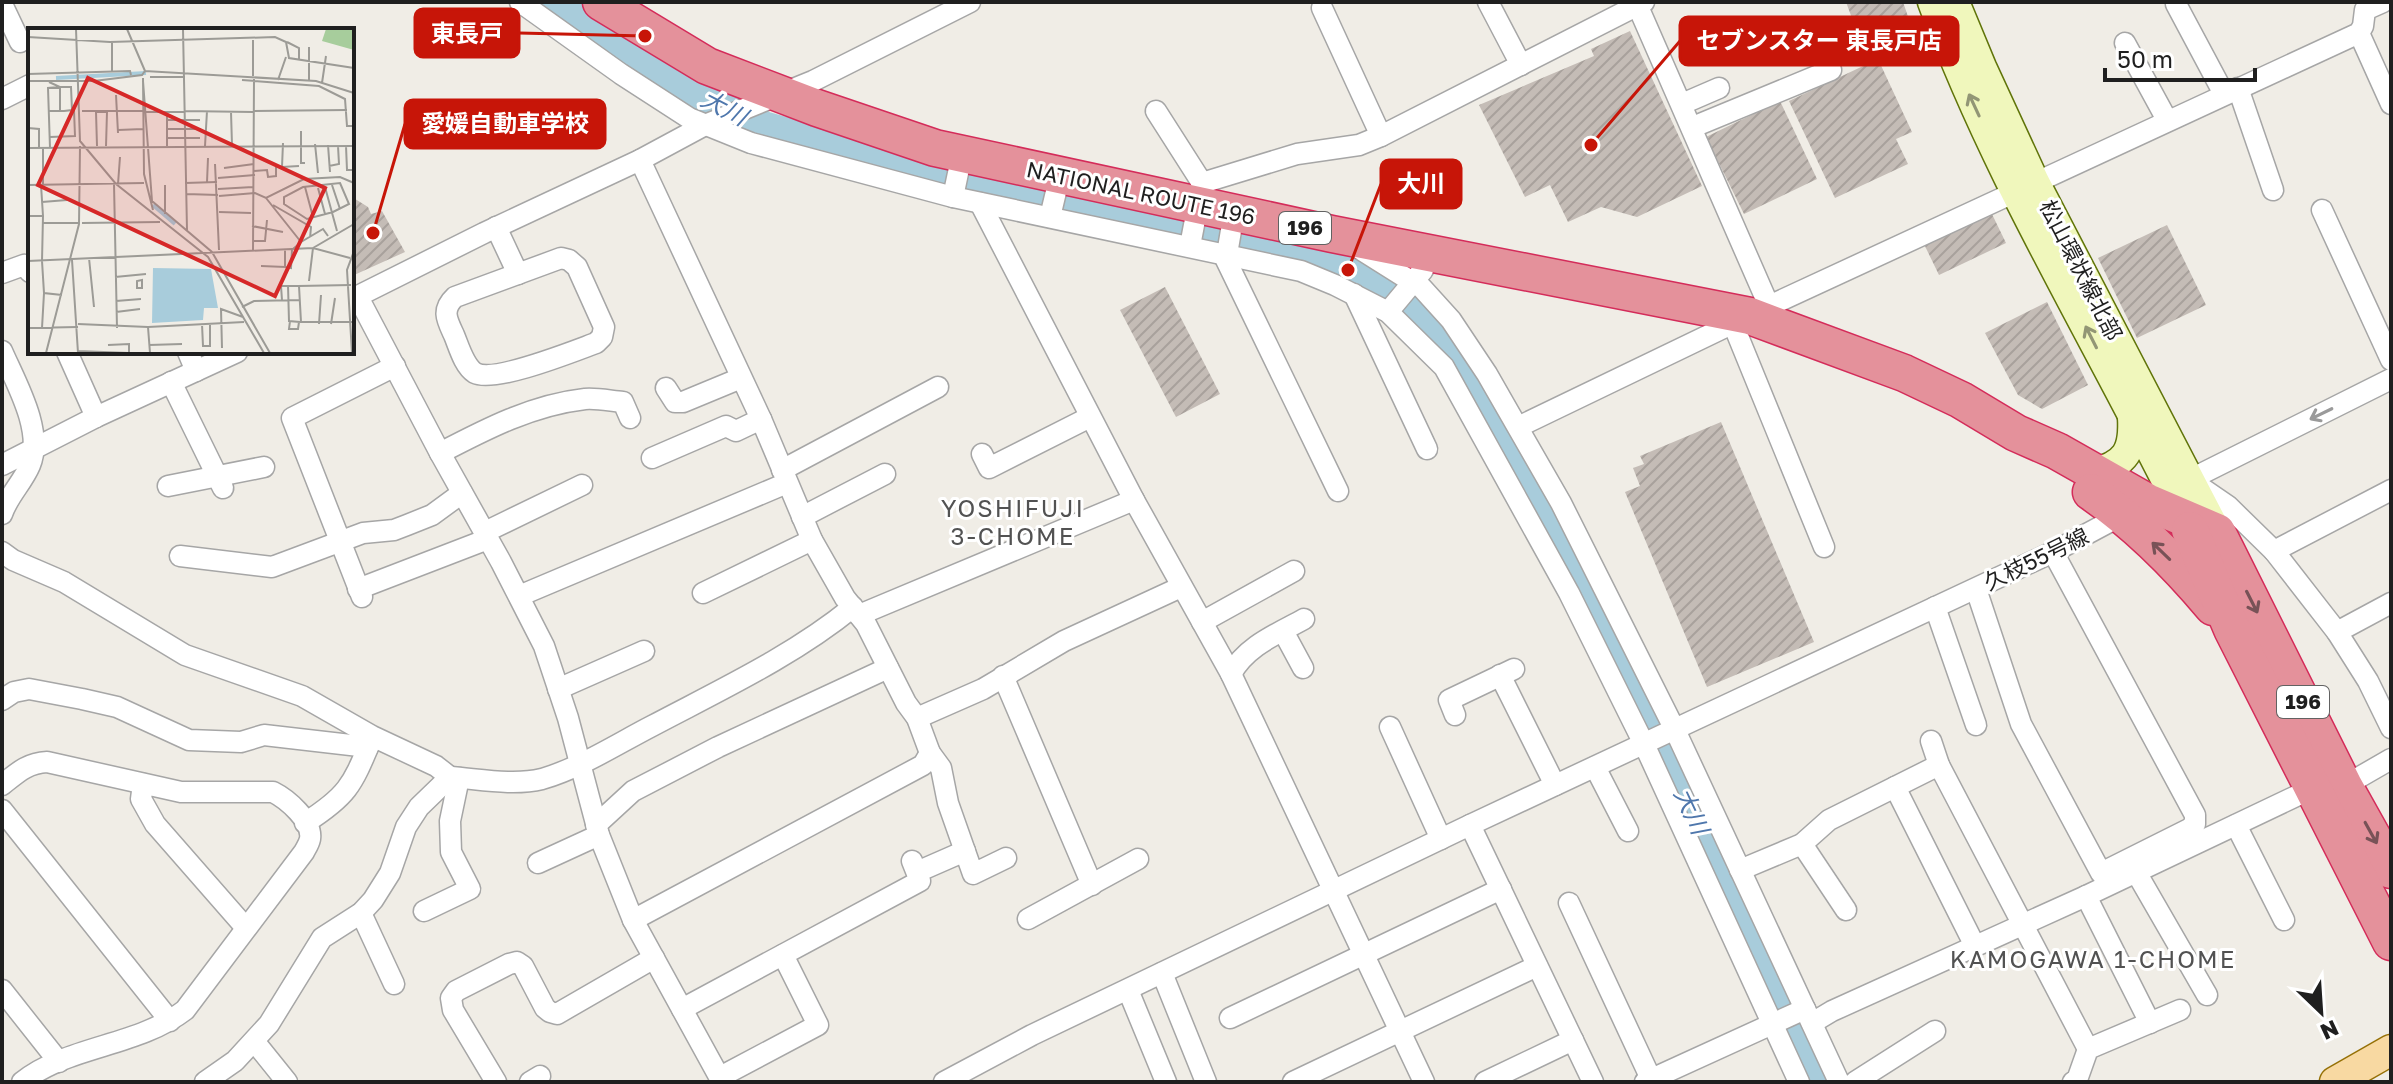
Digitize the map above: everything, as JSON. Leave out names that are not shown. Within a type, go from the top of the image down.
[{"type":"highway","name":"NATIONAL ROUTE 196","points":[[601,2],[707,66],[935,148],[960,162],[1058,184],[1198,203],[1232,220],[1332,234],[1420,278],[1751,315],[1904,373],[1961,400],[2093,473],[2163,500],[2217,532],[2328,788]]},
{"type":"highway","name":"NATIONAL ROUTE 196","points":[[2016,433],[2049,463],[2163,500]]},
{"type":"highway","name":"NATIONAL ROUTE 196","points":[[2163,500],[2191,580],[2232,629]]},
{"type":"highway","name":"196","points":[[2163,500],[2232,629],[2328,788],[2391,870]]},
{"type":"highway","name":"196","points":[[2328,788],[2391,942]]},
{"type":"main road","points":[[2335,1082],[2391,1050]]},
{"type":"street","points":[[520,2],[689,118],[751,143],[980,203],[1226,251],[1301,271],[1388,312],[1444,367],[1569,593],[1644,744],[1794,1018],[1839,1082]]},
{"type":"street","points":[[783,955],[818,1025],[721,1079],[633,920],[597,830],[580,762],[544,646],[395,366],[355,298],[496,227],[640,160],[705,125],[781,95],[970,2]]},
{"type":"street","points":[[1488,2],[1521,65]]},
{"type":"street","name":"松山環状線北部","points":[[1932,2],[1954,61],[2025,187],[2132,417],[2163,500]]},
{"type":"street","name":"松山環状線北部","points":[[1955,2],[2025,187],[2163,500]]},
{"type":"street","points":[[1198,203],[1297,154],[1359,145],[1381,136],[1639,3],[1693,127],[1824,547]]},
{"type":"street","points":[[2,4],[20,42]]},
{"type":"street","points":[[2176,4],[2231,91],[2273,190]]},
{"type":"street","points":[[1518,427],[2167,120],[2359,33],[2369,5]]},
{"type":"street","points":[[1322,8],[1381,136]]},
{"type":"street","points":[[2359,33],[2391,104]]},
{"type":"street","points":[[2125,43],[2167,120]]},
{"type":"street","points":[[1693,127],[1831,70]]},
{"type":"street","points":[[2,99],[28,86]]},
{"type":"street","points":[[1682,104],[1719,88]]},
{"type":"street","points":[[1156,111],[1198,203],[1190,244]]},
{"type":"street","points":[[640,160],[761,419],[812,540],[866,624],[917,718],[930,753],[941,768],[948,803],[973,874],[1006,858]]},
{"type":"street","points":[[954,195],[960,162]]},
{"type":"street","points":[[1051,215],[1058,184]]},
{"type":"street","points":[[980,203],[1134,500],[1231,674],[1424,1082]]},
{"type":"street","points":[[2322,210],[2391,360]]},
{"type":"street","points":[[1232,220],[1226,260],[1338,491]]},
{"type":"street","points":[[496,227],[518,274]]},
{"type":"street","points":[[561,258],[569,260],[577,267],[604,327],[602,337],[596,343],[539,364],[483,375],[473,372],[445,315],[447,304],[455,297],[518,274],[561,258]]},
{"type":"street","points":[[2,273],[24,265],[28,270]]},
{"type":"street","points":[[1388,312],[1420,278],[1487,374],[1561,503],[1675,730],[1740,870],[1794,1018],[1799,1082]]},
{"type":"street","points":[[1354,294],[1427,449]]},
{"type":"street","points":[[68,354],[96,417]]},
{"type":"street","points":[[2,465],[171,382],[192,362],[228,354]]},
{"type":"street","points":[[2,514],[29,467],[35,448],[26,404],[4,362]]},
{"type":"street","points":[[395,366],[292,418],[360,593],[487,536],[582,485]]},
{"type":"street","points":[[666,388],[675,402],[683,402],[741,378]]},
{"type":"street","name":"久枝55号線","points":[[944,1082],[1032,1035],[1470,825],[2163,500],[2391,379]]},
{"type":"street","points":[[171,382],[220,482]]},
{"type":"street","points":[[519,596],[784,476],[938,387]]},
{"type":"street","points":[[440,453],[506,419],[588,399],[623,402],[630,418]]},
{"type":"street","points":[[982,454],[989,468],[1090,417]]},
{"type":"street","points":[[2093,473],[2112,468],[2126,456],[2133,433],[2132,417]]},
{"type":"street","points":[[652,458],[726,426],[736,431],[761,419]]},
{"type":"street","points":[[168,486],[220,482],[264,467]]},
{"type":"street","points":[[802,517],[885,474]]},
{"type":"street","points":[[2274,551],[2391,490]]},
{"type":"street","points":[[193,563],[272,567],[363,533],[394,530],[407,525],[432,515],[462,493]]},
{"type":"street","points":[[2,552],[13,560],[64,582],[185,655],[302,696],[370,742],[436,766],[454,778],[519,782],[541,779],[580,762],[789,652],[856,611],[1134,500]]},
{"type":"street","points":[[2163,500],[2228,506],[2274,551],[2337,632],[2368,681],[2391,728]]},
{"type":"street","points":[[703,593],[812,540]]},
{"type":"street","points":[[1976,589],[2021,724],[2101,873],[2189,829],[2195,824],[2195,815],[2053,552]]},
{"type":"street","points":[[1202,622],[1294,571]]},
{"type":"street","points":[[917,718],[983,689],[1064,641],[1181,587]]},
{"type":"street","points":[[2337,632],[2391,603]]},
{"type":"street","points":[[1935,607],[1976,725]]},
{"type":"street","points":[[1231,674],[1240,659],[1304,619]]},
{"type":"street","points":[[1283,631],[1303,668]]},
{"type":"street","points":[[558,689],[644,651]]},
{"type":"street","points":[[538,863],[597,830],[633,791],[718,747],[888,668]]},
{"type":"street","points":[[1455,715],[1449,700],[1507,672],[1555,785]]},
{"type":"street","points":[[1003,676],[1092,885]]},
{"type":"street","points":[[2,700],[14,692],[29,689],[82,699],[117,707],[189,740],[241,742],[264,735],[370,742]]},
{"type":"street","points":[[1390,727],[1441,839]]},
{"type":"street","points":[[1931,741],[1939,765],[2088,1049],[2077,1080],[2073,1082]]},
{"type":"street","points":[[305,823],[344,794],[354,781],[370,742]]},
{"type":"street","points":[[633,920],[923,765],[930,753]]},
{"type":"street","points":[[1569,903],[1624,999],[1648,1081],[1794,1018],[1832,1011],[2236,825],[2391,759]]},
{"type":"street","points":[[3,781],[23,767],[35,762],[47,762],[203,794],[273,792],[285,798],[305,823],[310,838],[304,852],[185,1010],[170,1021],[59,1062],[22,1082]]},
{"type":"street","points":[[1740,870],[1802,844],[1829,820],[1939,765]]},
{"type":"street","points":[[1595,767],[1628,831]]},
{"type":"street","points":[[424,911],[470,889],[451,852],[454,778]]},
{"type":"street","points":[[205,1082],[227,1076],[282,1006],[322,938],[361,913],[383,888],[406,827],[419,807],[454,778]]},
{"type":"street","points":[[143,784],[141,799],[155,824],[246,928]]},
{"type":"street","points":[[1895,787],[1975,946]]},
{"type":"street","points":[[2,810],[170,1021]]},
{"type":"street","points":[[1470,825],[1593,1082]]},
{"type":"street","points":[[2236,825],[2284,920]]},
{"type":"street","points":[[1802,844],[1846,910]]},
{"type":"street","points":[[682,1009],[920,881],[914,867],[965,851]]},
{"type":"street","points":[[1028,919],[1138,859]]},
{"type":"street","points":[[2136,872],[2206,981]]},
{"type":"street","points":[[1230,1018],[1501,889]]},
{"type":"street","points":[[2086,896],[2150,1023]]},
{"type":"street","points":[[361,913],[394,984]]},
{"type":"street","points":[[496,1082],[453,1010],[451,998],[456,991],[517,962],[523,966],[545,1008],[557,1014],[654,958]]},
{"type":"street","points":[[1293,1082],[1537,966]]},
{"type":"street","points":[[1162,973],[1206,1082]]},
{"type":"street","points":[[2,990],[59,1062]]},
{"type":"street","points":[[1128,990],[1166,1082]]},
{"type":"street","points":[[2088,1049],[2180,1010]]},
{"type":"street","points":[[1855,1082],[1935,1031]]},
{"type":"street","points":[[1485,1082],[1573,1040]]},
{"type":"street","points":[[254,1041],[287,1082]]},
{"type":"building","points":[[1846,2],[1903,2],[1914,34],[1864,51]]},
{"type":"building","points":[[1630,31],[1702,186],[1637,217],[1601,207],[1568,222],[1550,185],[1525,197],[1479,105],[1594,56],[1591,49]]},
{"type":"building","points":[[1878,59],[1912,132],[1896,139],[1908,164],[1835,198],[1789,101]]},
{"type":"building","points":[[1780,101],[1817,179],[1744,214],[1706,137]]},
{"type":"building","points":[[354,198],[368,207],[371,214],[382,211],[405,252],[354,275]]},
{"type":"building","points":[[1990,210],[2006,243],[1939,275],[1923,242]]},
{"type":"building","points":[[2167,225],[2206,305],[2137,338],[2098,258]]},
{"type":"building","points":[[1165,287],[1220,394],[1176,417],[1120,310]]},
{"type":"building","points":[[2047,302],[2088,385],[2042,409],[2018,395],[1985,333]]},
{"type":"building","points":[[1721,422],[1814,642],[1707,687],[1625,492],[1640,486],[1633,468],[1644,464],[1640,456]]},
{"type":"waterway","name":"大川","points":[[551,2],[631,60],[763,129],[933,176],[1213,235],[1348,270],[1414,315],[1456,361],[1535,495],[1619,658],[1819,1082]]},
{"type":"place","name":"東長戸","points":[[645,36]]},
{"type":"place","name":"セブンスター 東長戸店","points":[[1591,145]]},
{"type":"place","name":"愛媛自動車学校","points":[[373,233]]},
{"type":"place","name":"大川","points":[[1348,270]]},
{"type":"district","name":"YOSHIFUJI 3-CHOME","points":[[1013,523]]},
{"type":"district","name":"KAMOGAWA 1-CHOME","points":[[2093,960]]}]
